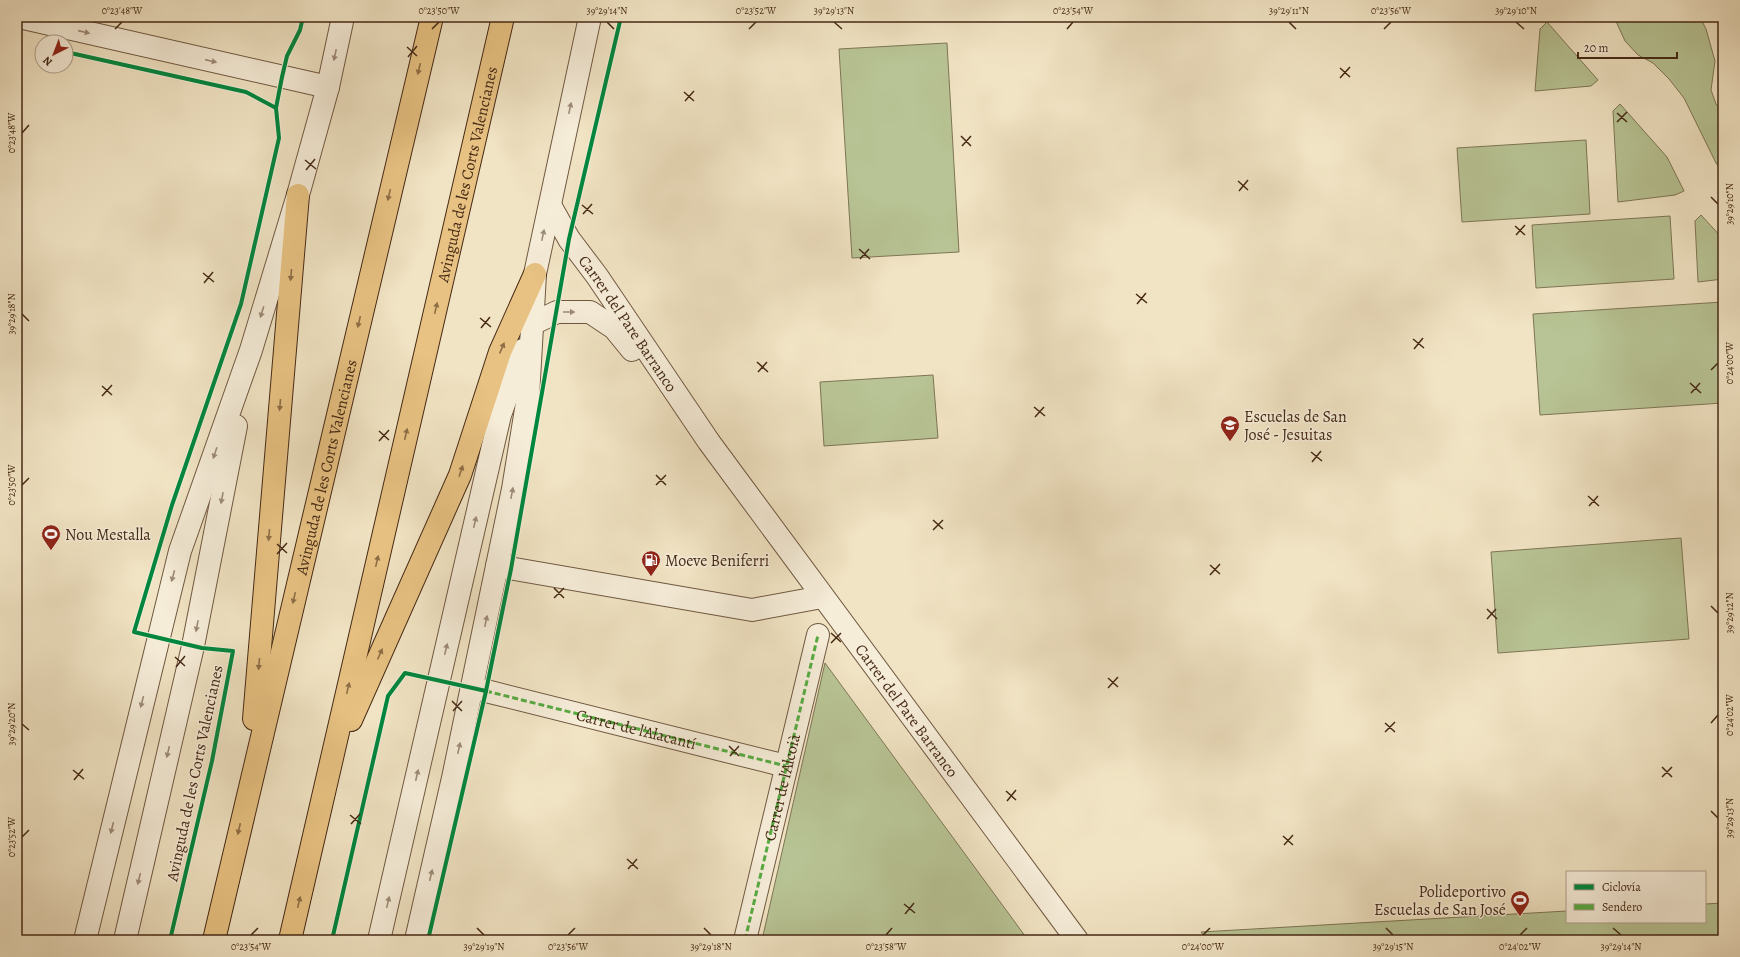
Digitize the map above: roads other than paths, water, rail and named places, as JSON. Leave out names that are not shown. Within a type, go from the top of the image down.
[{"type":"main road","name":"Avinguda de les Corts Valencianes","points":[[214,940],[432,17]]},
{"type":"main road","name":"Avinguda de les Corts Valencianes","points":[[290,940],[503,17]]},
{"type":"main road","points":[[248,791],[298,195]]},
{"type":"main road","points":[[330,766],[460,475],[500,352],[535,274]]},
{"type":"street","points":[[19,17],[328,88]]},
{"type":"street","name":"Avinguda de les Corts Valencianes","points":[[85,940],[180,551],[251,350],[298,195],[328,88],[343,17]]},
{"type":"street","points":[[416,940],[453,778],[513,489],[528,397],[535,274],[590,17]]},
{"type":"street","name":"Carrer del Pare Barranco","points":[[550,205],[569,239],[597,276],[708,442],[1077,940]]},
{"type":"street","name":"Carrer del Pare Barranco","points":[[532,324],[557,312],[590,312],[614,328],[708,442]]},
{"type":"street","points":[[379,940],[500,415],[532,324]]},
{"type":"street","name":"Avinguda de les Corts Valencianes","points":[[125,940],[193,646],[251,350]]},
{"type":"street","points":[[497,566],[752,610],[822,597]]},
{"type":"street","name":"Carrer de l'Alcoià","points":[[745,940],[818,635]]},
{"type":"street","name":"Carrer de l'Alacantí","points":[[486,692],[786,766]]},
{"type":"place","name":"Escuelas de San José - Jesuitas","points":[[1230,442]]},
{"type":"place","name":"Nou Mestalla","points":[[51,551]]},
{"type":"place","name":"Moeve Beniferri","points":[[651,577]]},
{"type":"place","name":"Polideportivo Escuelas de San José","points":[[1520,917]]}]
